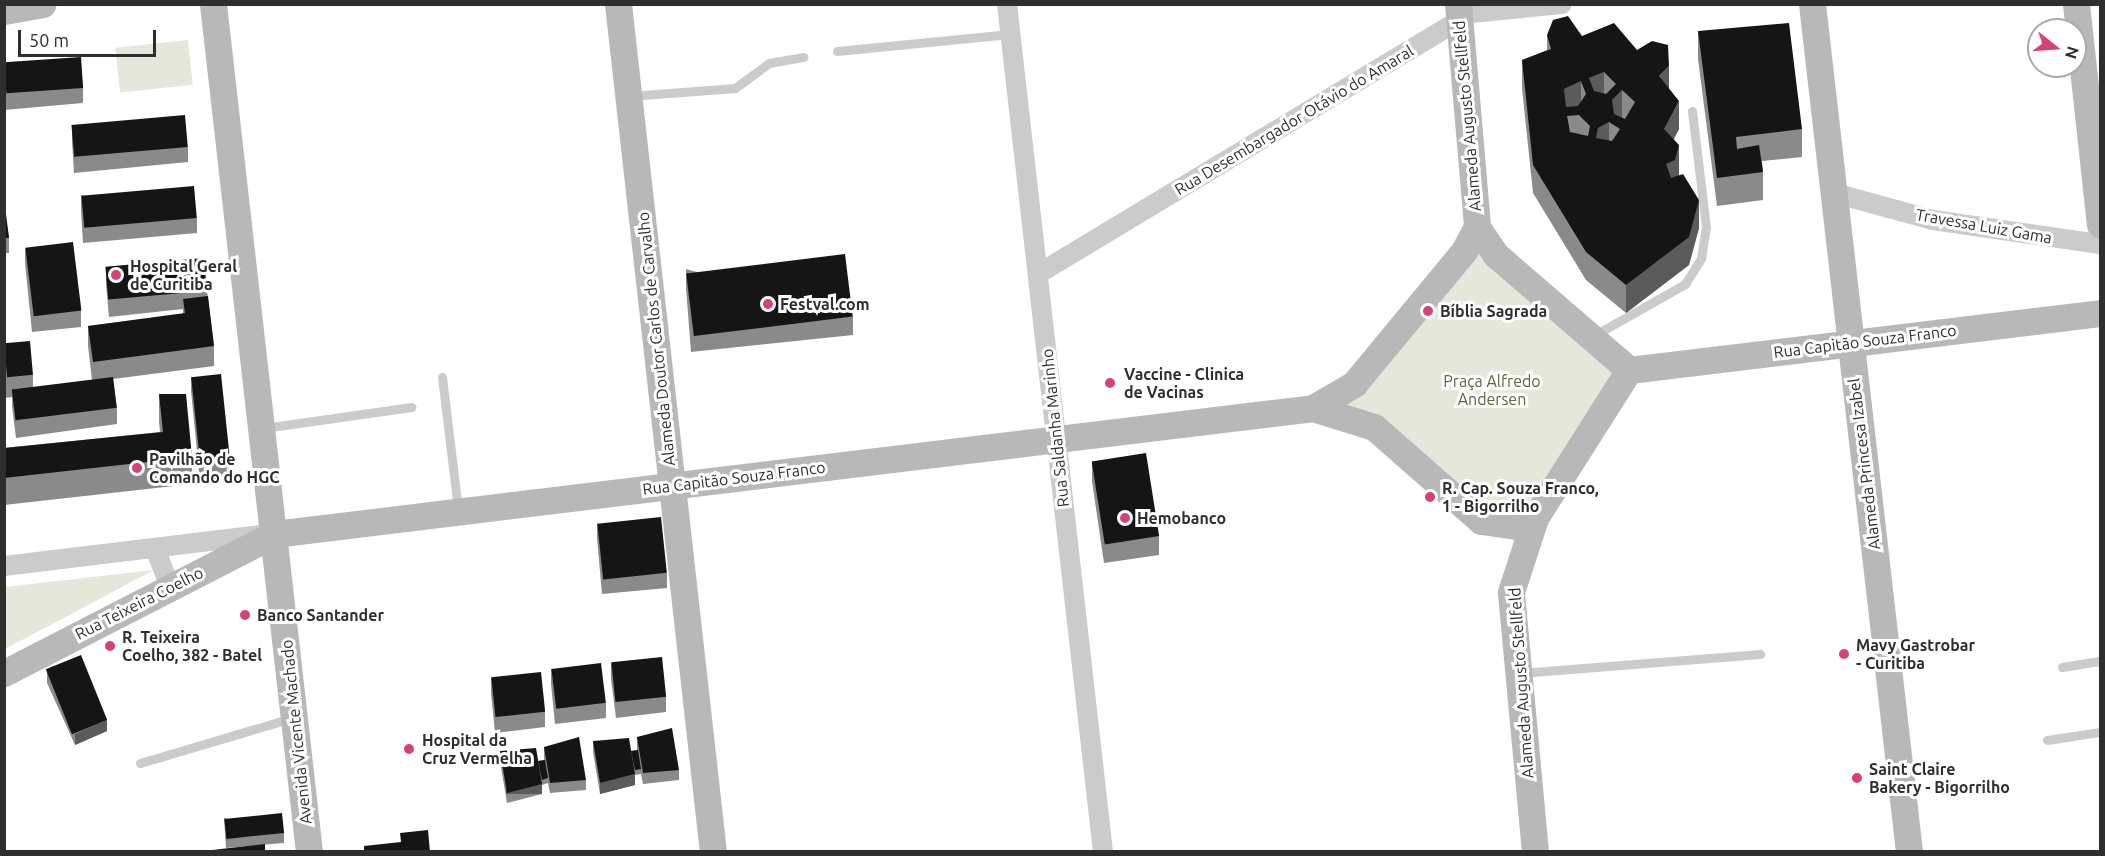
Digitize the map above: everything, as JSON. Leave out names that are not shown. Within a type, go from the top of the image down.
[{"type":"street","points":[[4,11],[42,4]]},
{"type":"street","name":"Avenida Vicente Machado","points":[[213,4],[309,852]]},
{"type":"street","name":"Alameda Doutor Carlos de Carvalho","points":[[618,4],[713,852]]},
{"type":"street","name":"Rua Saldanha Marinho","points":[[1007,4],[1103,852]]},
{"type":"street","name":"Rua Desembargador Otávio do Amaral","points":[[1038,274],[1457,13],[1486,8],[1562,4]]},
{"type":"street","name":"Alameda Princesa Izabel","points":[[1812,4],[1909,852]]},
{"type":"street","points":[[2076,4],[2100,225]]},
{"type":"street","name":"Alameda Augusto Stellfeld","points":[[1457,13],[1477,227]]},
{"type":"street","name":"Travessa Luiz Gama","points":[[1834,193],[1963,225],[2100,244]]},
{"type":"street","points":[[1477,227],[1496,255],[1629,370],[1535,518],[1505,527],[1481,521],[1387,435],[1358,420],[1313,408],[1354,384],[1464,251],[1477,227]]},
{"type":"street","name":"Rua Capitão Souza Franco","points":[[1629,370],[2100,313]]},
{"type":"street","name":"Rua Capitão Souza Franco","points":[[4,566],[1313,408]]},
{"type":"street","name":"Alameda Augusto Stellfeld","points":[[1535,518],[1511,592],[1535,852]]},
{"type":"street","name":"Rua Teixeira Coelho","points":[[4,673],[274,534]]},
{"type":"street","points":[[155,548],[170,587]]},
{"type":"lane","points":[[837,51],[1010,34]]},
{"type":"lane","points":[[628,96],[735,88],[769,63],[803,57]]},
{"type":"lane","points":[[1591,337],[1685,284],[1701,258],[1706,227],[1692,111]]},
{"type":"lane","points":[[441,377],[459,512]]},
{"type":"lane","points":[[261,428],[412,407]]},
{"type":"lane","points":[[1518,674],[1760,654]]},
{"type":"lane","points":[[2062,668],[2100,661]]},
{"type":"lane","points":[[140,763],[294,717]]},
{"type":"lane","points":[[2048,740],[2100,732]]},
{"type":"green space","points":[[188,40],[193,85],[120,92],[115,48]]},
{"type":"green space","name":"Praça Alfredo Andersen","points":[[1470,242],[1629,370],[1535,518],[1505,527],[1328,402]]},
{"type":"green space","points":[[154,570],[5,649],[5,587]]},
{"type":"building","points":[[1568,16],[1582,36],[1614,23],[1637,50],[1652,41],[1668,45],[1669,66],[1659,76],[1679,101],[1664,129],[1679,145],[1675,160],[1666,164],[1671,178],[1683,174],[1699,200],[1689,237],[1626,285],[1586,252],[1533,165],[1522,60],[1551,49],[1547,35],[1553,20]],"holes":[[[1604,72],[1616,84],[1606,94],[1594,91],[1589,78]],[[1581,81],[1586,94],[1578,106],[1566,107],[1564,89]],[[1622,90],[1635,102],[1625,119],[1614,114],[1612,100]],[[1579,115],[1590,126],[1588,136],[1570,132],[1567,116]],[[1609,122],[1620,129],[1612,141],[1596,138],[1598,128]]]},
{"type":"building","points":[[1789,23],[1802,129],[1736,137],[1737,149],[1759,145],[1763,172],[1717,178],[1698,31]]},
{"type":"building","points":[[81,57],[83,88],[6,93],[4,62]]},
{"type":"building","points":[[185,115],[188,147],[74,157],[71,125]]},
{"type":"building","points":[[194,186],[197,218],[84,228],[81,196]]},
{"type":"building","points":[[5,206],[9,238],[4,238]]},
{"type":"building","points":[[73,242],[81,310],[34,316],[25,248]]},
{"type":"building","name":"Festval.com","points":[[845,254],[853,317],[694,336],[686,273]]},
{"type":"building","points":[[204,258],[207,291],[108,300],[105,267]]},
{"type":"building","points":[[208,296],[214,346],[93,362],[88,326],[185,313],[183,299]]},
{"type":"building","points":[[30,341],[33,375],[7,377],[4,343]]},
{"type":"building","points":[[221,374],[230,463],[200,466],[191,377]]},
{"type":"building","points":[[113,377],[117,408],[16,420],[12,389]]},
{"type":"building","points":[[159,394],[186,394],[192,457],[4,478],[4,448],[163,432]]},
{"type":"building","name":"Hemobanco","points":[[1146,453],[1159,536],[1105,545],[1092,462]]},
{"type":"building","points":[[661,517],[667,573],[603,579],[597,524]]},
{"type":"building","points":[[81,655],[107,720],[72,734],[46,669]]},
{"type":"building","points":[[662,657],[666,697],[615,702],[611,662]]},
{"type":"building","points":[[601,663],[606,703],[556,709],[551,669]]},
{"type":"building","points":[[541,672],[545,712],[495,717],[491,677]]},
{"type":"building","points":[[672,728],[679,770],[643,773],[637,737]]},
{"type":"building","points":[[579,737],[586,780],[550,783],[544,747]]},
{"type":"building","points":[[629,738],[635,774],[600,783],[593,741]]},
{"type":"building","points":[[536,748],[542,784],[507,793],[500,751]]},
{"type":"building","points":[[638,750],[641,769],[635,770],[631,751]]},
{"type":"building","points":[[545,760],[548,778],[542,780],[538,761]]},
{"type":"building","points":[[282,813],[284,833],[226,839],[224,819]]},
{"type":"building","points":[[428,830],[430,852],[364,852],[364,846],[401,842],[400,833]]},
{"type":"building","points":[[265,844],[265,852],[195,852]]},
{"type":"place","name":"Hospital Geral de Curitiba","points":[[116,275]]},
{"type":"place","name":"Festval.com","points":[[768,304]]},
{"type":"place","name":"Bíblia Sagrada","points":[[1428,311]]},
{"type":"place","name":"Vaccine - Clinica de Vacinas","points":[[1110,383]]},
{"type":"place","name":"Pavilhão de Comando do HGC","points":[[137,468]]},
{"type":"place","name":"R. Cap. Souza Franco, 1 - Bigorrilho","points":[[1430,497]]},
{"type":"place","name":"Hemobanco","points":[[1125,518]]},
{"type":"place","name":"Banco Santander","points":[[245,615]]},
{"type":"place","name":"R. Teixeira Coelho, 382 - Batel","points":[[110,646]]},
{"type":"place","name":"Mavy Gastrobar - Curitiba","points":[[1844,654]]},
{"type":"place","name":"Hospital da Cruz Vermelha","points":[[409,749]]},
{"type":"place","name":"Saint Claire Bakery - Bigorrilho","points":[[1857,778]]}]
